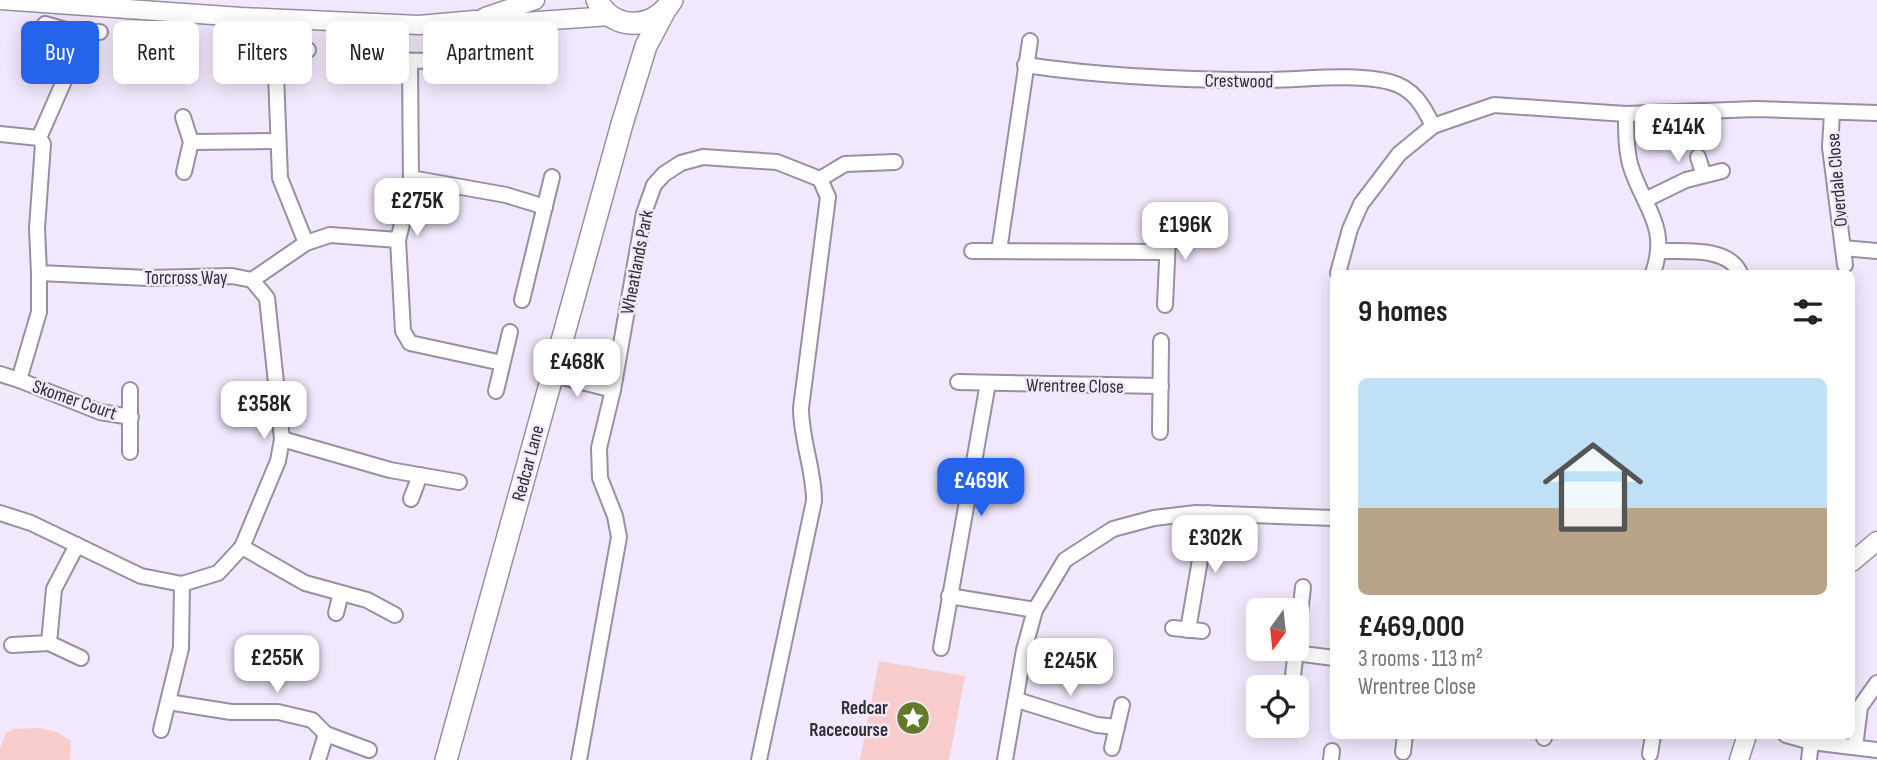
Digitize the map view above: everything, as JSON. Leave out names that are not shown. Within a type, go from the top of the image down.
[{"type":"main road","points":[[610,13],[649,21],[673,5]]},
{"type":"main road","name":"Redcar Lane","points":[[446,760],[551,374],[634,86],[651,33],[673,5]]},
{"type":"main road","name":"Redcar Lane","points":[[610,13],[633,47],[634,86]]},
{"type":"street","points":[[0,0],[348,23],[419,25],[475,20],[524,22],[610,13]]},
{"type":"street","points":[[475,20],[535,0]]},
{"type":"street","points":[[999,251],[1030,41]]},
{"type":"street","points":[[423,61],[410,61],[411,178],[398,240],[402,331],[410,343],[502,363]]},
{"type":"street","name":"Crestwood","points":[[1025,65],[1144,77],[1367,79],[1391,82],[1408,90],[1420,101],[1433,125]]},
{"type":"street","points":[[39,138],[63,84]]},
{"type":"street","points":[[275,84],[276,141],[280,178],[306,243]]},
{"type":"street","points":[[1339,270],[1350,229],[1379,176],[1417,136],[1433,125],[1494,105],[1626,114],[1756,109],[1877,113]]},
{"type":"street","name":"Overdale Close","points":[[1832,113],[1830,147],[1845,265]]},
{"type":"street","points":[[1626,114],[1630,163],[1656,220],[1658,251],[1654,270]]},
{"type":"street","points":[[183,117],[191,142],[184,172]]},
{"type":"street","points":[[0,134],[39,138]]},
{"type":"street","points":[[19,380],[39,312],[37,228],[44,163],[43,144],[39,138]]},
{"type":"street","points":[[191,142],[276,141]]},
{"type":"street","name":"Wheatlands Park","points":[[579,760],[619,537],[615,516],[600,478],[599,448],[613,390],[643,213],[654,186],[664,174],[681,163],[703,156],[777,162],[820,178]]},
{"type":"street","points":[[1698,157],[1703,173]]},
{"type":"street","points":[[759,760],[814,501],[814,483],[801,425],[801,408],[827,220],[828,197],[820,178],[845,164],[895,162]]},
{"type":"street","points":[[1647,199],[1703,173],[1722,171]]},
{"type":"street","points":[[522,300],[552,177]]},
{"type":"street","points":[[411,178],[506,195],[545,207]]},
{"type":"street","points":[[1166,305],[1169,217]]},
{"type":"street","points":[[252,280],[306,243],[330,235],[398,240]]},
{"type":"street","name":"Overdale Close","points":[[1843,248],[1877,251]]},
{"type":"street","points":[[972,251],[1167,253]]},
{"type":"street","points":[[1658,251],[1717,254],[1738,270]]},
{"type":"street","name":"Torcross Way","points":[[0,513],[77,545],[141,576],[182,584],[218,573],[242,547],[278,461],[282,439],[267,298],[252,280],[232,276],[148,278],[39,273]]},
{"type":"street","points":[[496,391],[510,332]]},
{"type":"street","points":[[1160,432],[1161,341]]},
{"type":"street","name":"Skomer Court","points":[[0,374],[100,412],[131,417]]},
{"type":"street","points":[[551,374],[613,390]]},
{"type":"street","name":"Wrentree Close","points":[[958,382],[1161,386]]},
{"type":"street","points":[[941,648],[988,383]]},
{"type":"street","name":"Skomer Court","points":[[130,390],[131,452]]},
{"type":"street","points":[[282,439],[420,475],[459,482]]},
{"type":"street","points":[[411,499],[420,475]]},
{"type":"street","points":[[1005,760],[1035,610],[1065,560],[1113,529],[1154,518],[1208,513],[1251,517],[1330,518]]},
{"type":"street","points":[[1188,630],[1208,513]]},
{"type":"street","points":[[1855,559],[1877,541]]},
{"type":"street","points":[[49,643],[54,589],[77,545]]},
{"type":"street","points":[[242,547],[305,583],[367,600],[395,615]]},
{"type":"street","points":[[161,730],[183,628],[182,584]]},
{"type":"street","points":[[1302,598],[1303,587]]},
{"type":"street","points":[[336,613],[341,593]]},
{"type":"street","points":[[949,596],[1035,610]]},
{"type":"street","points":[[12,645],[49,643],[81,658]]},
{"type":"street","points":[[1309,651],[1330,657]]},
{"type":"street","points":[[1855,747],[1860,707],[1877,683]]},
{"type":"street","points":[[1017,700],[1097,725],[1117,727]]},
{"type":"street","points":[[168,702],[231,712],[278,712],[312,720],[326,734],[369,750]]},
{"type":"street","points":[[1112,748],[1122,705]]},
{"type":"street","points":[[318,760],[326,734]]},
{"type":"street","points":[[1403,752],[1405,739]]},
{"type":"street","points":[[1650,754],[1652,739]]},
{"type":"street","points":[[1739,760],[1746,739]]},
{"type":"street","points":[[1800,739],[1877,750]]},
{"type":"street","points":[[1809,760],[1811,742]]},
{"type":"shaded area","name":"Redcar Racecourse","points":[[879,661],[965,676],[949,760],[860,760]]},
{"type":"shaded area","points":[[40,728],[57,732],[71,741],[70,760],[0,760],[0,748],[6,733],[14,729]]},
{"type":"place","name":"Redcar Racecourse","points":[[913,718]]}]
